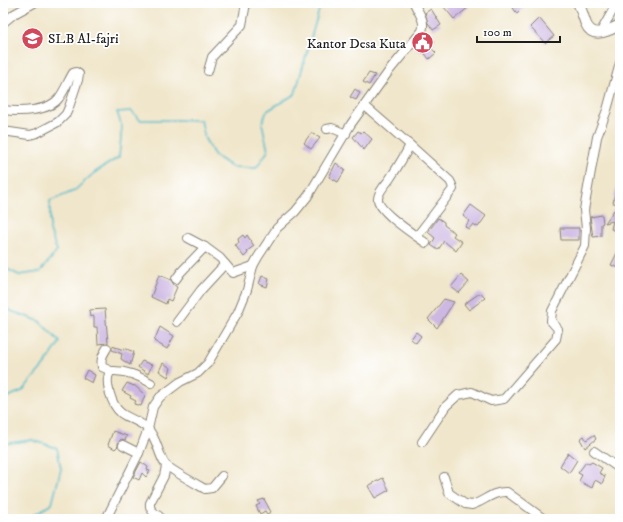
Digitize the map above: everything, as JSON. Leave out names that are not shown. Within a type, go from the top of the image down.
[{"type":"main road","points":[[578,3],[588,29],[600,33],[620,25]]},
{"type":"street","points":[[3,23],[14,14],[34,3]]},
{"type":"street","points":[[208,71],[212,57],[242,25],[246,3]]},
{"type":"street","points":[[106,519],[139,453],[148,429],[153,407],[160,397],[180,382],[198,373],[214,355],[238,312],[247,290],[253,266],[277,228],[295,212],[308,196],[351,124],[388,71],[422,31],[424,25],[414,3]]},
{"type":"street","points":[[600,33],[617,3]]},
{"type":"street","points":[[422,442],[446,406],[458,395],[472,392],[491,401],[504,399],[556,339],[558,329],[552,321],[552,311],[585,246],[586,228],[584,210],[597,137],[607,110],[620,64]]},
{"type":"street","points":[[3,110],[33,110],[54,103],[58,99],[73,73],[76,72],[79,74],[66,114],[58,122],[30,135],[3,131]]},
{"type":"street","points":[[365,106],[450,181],[453,189],[417,236]]},
{"type":"street","points":[[327,129],[332,128],[346,134]]},
{"type":"street","points":[[410,145],[404,157],[379,194],[378,202],[383,210],[426,243]]},
{"type":"street","points":[[188,238],[205,247],[233,273],[253,266]]},
{"type":"street","points":[[176,279],[205,247]]},
{"type":"street","points":[[177,322],[201,290],[225,264]]},
{"type":"street","points":[[107,348],[102,358],[102,367],[111,371],[124,371],[151,383]]},
{"type":"street","points":[[111,371],[108,376],[107,383],[117,409],[122,414],[148,429],[166,466],[204,489],[212,488],[222,476]]},
{"type":"street","points":[[123,445],[139,453]]},
{"type":"street","points":[[594,451],[620,469]]},
{"type":"street","points":[[159,516],[152,512],[149,507],[164,476],[166,466]]},
{"type":"street","points":[[444,477],[449,493],[465,504],[472,505],[493,494],[507,492],[544,519]]},
{"type":"building","points":[[447,3],[466,3],[469,7],[454,19],[443,6]]},
{"type":"building","points":[[515,3],[535,4],[524,7],[517,14],[512,6]]},
{"type":"building","points":[[431,9],[441,25],[433,30],[428,23],[425,13]]},
{"type":"building","points":[[539,18],[554,36],[545,43],[530,27]]},
{"type":"building","points":[[429,34],[435,42],[429,46],[436,53],[429,59],[423,51],[420,52],[416,46]]},
{"type":"building","points":[[369,73],[375,75],[369,85],[363,82]]},
{"type":"building","points":[[355,89],[360,93],[356,100],[350,97]]},
{"type":"building","points":[[358,131],[361,133],[363,131],[372,139],[364,150],[353,137]]},
{"type":"building","points":[[311,133],[320,138],[311,149],[304,143]]},
{"type":"building","points":[[336,163],[345,170],[338,182],[329,177]]},
{"type":"building","points":[[618,182],[620,182],[620,204],[613,203]]},
{"type":"building","points":[[471,205],[486,216],[478,227],[473,224],[469,229],[465,227],[469,221],[463,216]]},
{"type":"building","points":[[614,210],[620,217],[616,231],[611,229],[613,221],[605,223]]},
{"type":"building","points":[[602,215],[603,223],[601,224],[601,236],[593,237],[590,217]]},
{"type":"building","points":[[438,218],[444,222],[444,225],[455,233],[453,236],[462,242],[456,251],[444,241],[438,250],[431,245],[435,238],[428,232]]},
{"type":"building","points":[[560,228],[579,228],[579,240],[561,240]]},
{"type":"building","points":[[243,235],[245,238],[247,235],[254,246],[247,251],[248,253],[244,257],[235,245],[239,243],[238,239]]},
{"type":"building","points":[[620,247],[620,266],[619,268],[611,265]]},
{"type":"building","points":[[159,275],[171,280],[177,287],[171,301],[167,299],[166,304],[151,297]]},
{"type":"building","points":[[461,275],[469,282],[459,293],[451,287]]},
{"type":"building","points":[[262,276],[269,279],[267,287],[259,284]]},
{"type":"building","points":[[480,293],[485,298],[469,310],[464,304]]},
{"type":"building","points":[[444,299],[454,302],[437,328],[428,319]]},
{"type":"building","points":[[105,309],[108,343],[98,344],[97,327],[94,327],[94,316],[90,317],[89,310]]},
{"type":"building","points":[[160,327],[174,336],[167,349],[154,341]]},
{"type":"building","points":[[416,332],[421,336],[416,343],[411,339]]},
{"type":"building","points":[[112,346],[124,350],[124,348],[134,352],[130,365],[121,359],[122,354],[112,350]]},
{"type":"building","points":[[142,361],[152,365],[148,374],[138,367]]},
{"type":"building","points":[[163,363],[171,368],[168,377],[159,371]]},
{"type":"building","points":[[87,370],[95,375],[92,383],[83,378]]},
{"type":"building","points":[[127,383],[134,385],[145,395],[141,406],[134,404],[136,401],[122,391]]},
{"type":"building","points":[[113,431],[127,436],[125,440],[121,439],[115,449],[108,445]]},
{"type":"building","points":[[594,435],[596,439],[585,448],[580,439],[584,436],[586,440]]},
{"type":"building","points":[[568,453],[577,460],[569,473],[560,466]]},
{"type":"building","points":[[141,462],[148,467],[147,470],[150,471],[146,477],[142,473],[139,480],[133,477]]},
{"type":"building","points":[[586,462],[589,464],[592,462],[602,468],[599,473],[605,476],[602,484],[595,480],[592,488],[579,481],[582,475],[578,473]]},
{"type":"building","points":[[383,478],[389,490],[375,498],[368,486]]},
{"type":"building","points":[[264,499],[271,512],[267,514],[265,511],[260,514],[256,506],[260,504],[258,501]]},
{"type":"waterway","points":[[3,267],[19,275],[40,272],[57,251],[50,231],[50,201],[74,191],[94,173],[119,157],[122,127],[117,112],[131,111],[140,120],[201,120],[205,139],[215,156],[232,167],[256,168],[268,151],[262,123],[267,111],[295,94],[321,3]]},
{"type":"waterway","points":[[3,304],[11,311],[39,321],[60,342],[46,363],[22,391],[3,399]]},
{"type":"waterway","points":[[3,444],[32,440],[57,448],[61,469],[52,504],[26,519]]},
{"type":"place","name":"SLB Al-fajri","points":[[33,38]]},
{"type":"place","name":"Kantor Desa Kuta","points":[[422,43]]}]
